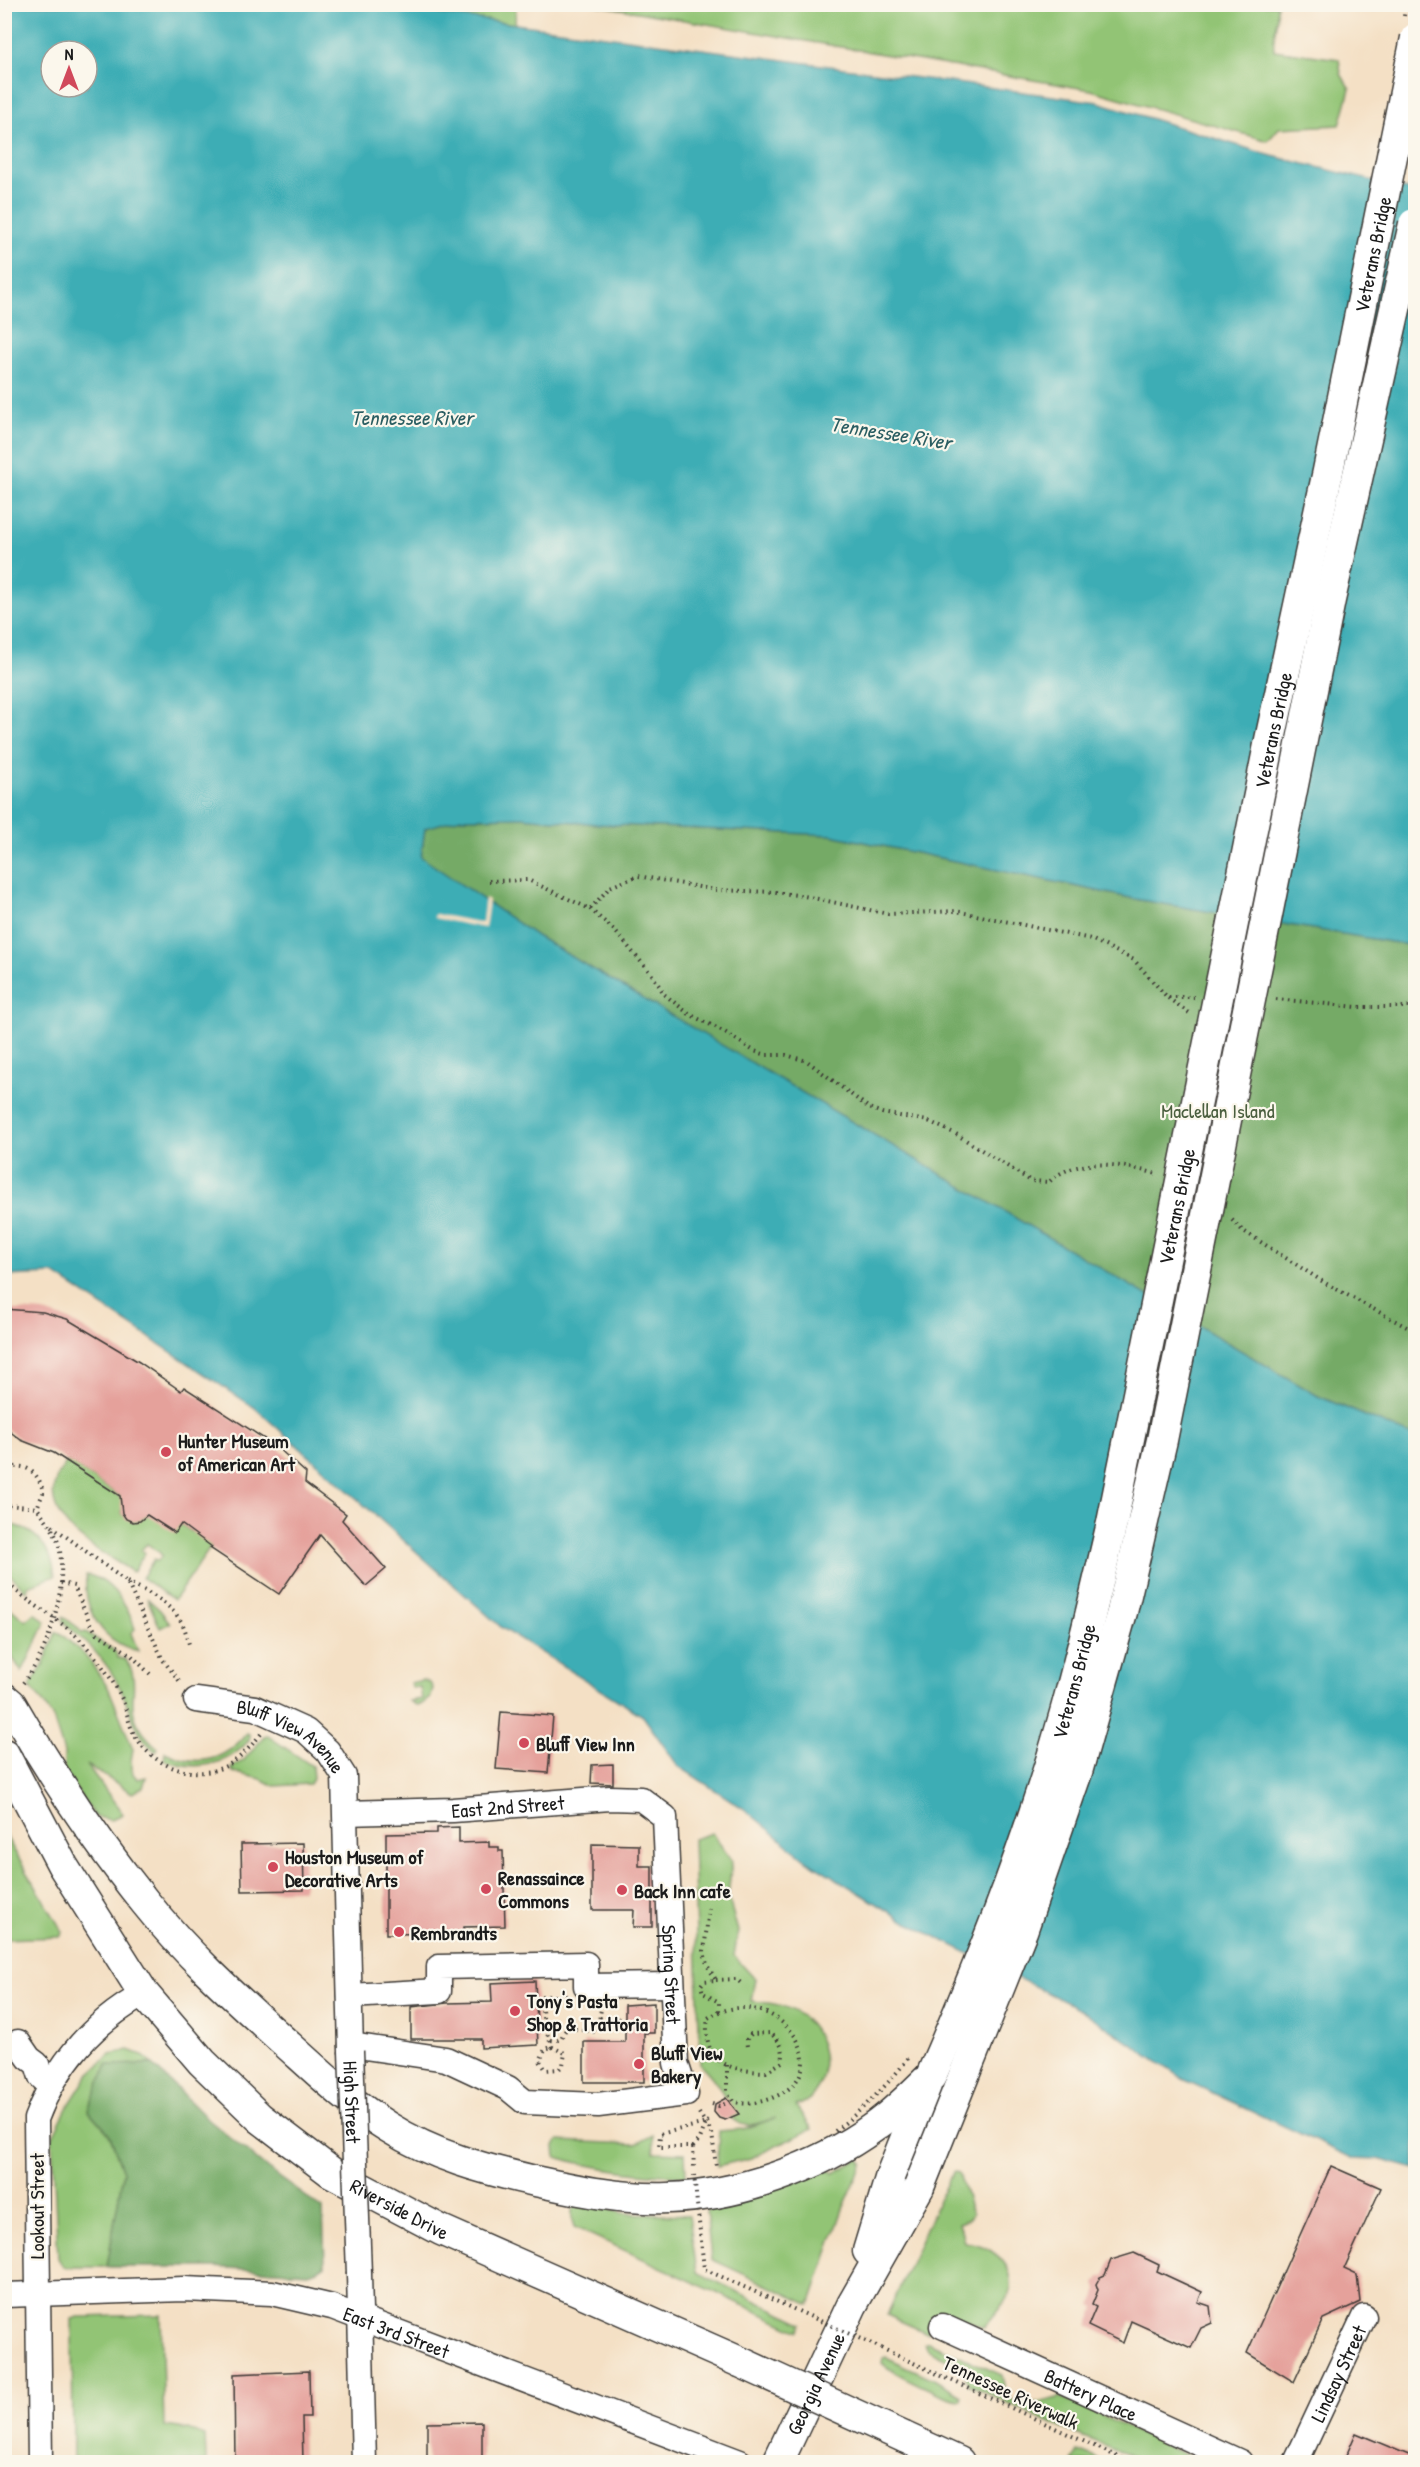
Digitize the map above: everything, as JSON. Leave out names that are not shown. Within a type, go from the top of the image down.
[{"type":"main road","name":"Veterans Bridge","points":[[891,2175],[977,1970],[1020,1854],[1059,1733],[1087,1631],[1114,1512],[1270,740],[1328,471],[1416,38]]},
{"type":"main road","name":"Veterans Bridge","points":[[919,2187],[1022,1931],[1077,1772],[1122,1612],[1162,1440],[1330,600],[1416,215]]},
{"type":"main road","points":[[11,1693],[11,1704],[43,1759],[139,1894],[196,1959],[248,2009],[342,2091],[386,2126],[434,2152],[468,2164],[567,2188],[665,2199],[736,2189],[777,2176],[845,2145],[872,2129],[896,2110],[931,2076]]},
{"type":"main road","name":"Riverside Drive","points":[[4,1754],[63,1866],[144,1994],[202,2062],[252,2110],[332,2172],[441,2230],[740,2362],[959,2463]]},
{"type":"main road","name":"Georgia Avenue","points":[[852,2305],[891,2175]]},
{"type":"main road","name":"Georgia Avenue","points":[[778,2463],[852,2305],[919,2187]]},
{"type":"street","name":"Bluff View Avenue","points":[[196,1700],[255,1708],[306,1731],[328,1751],[344,1776],[346,1812]]},
{"type":"street","name":"East 2nd Street","points":[[346,1812],[453,1810],[631,1798],[641,1799],[665,1817]]},
{"type":"street","name":"High Street","points":[[346,1812],[364,2463]]},
{"type":"street","name":"Spring Street","points":[[351,2048],[446,2060],[508,2088],[525,2102],[597,2105],[686,2094],[676,2063],[665,1817]]},
{"type":"street","points":[[350,1996],[439,1991],[439,1967],[586,1964],[586,1986],[672,1985]]},
{"type":"street","name":"Lookout Street","points":[[40,2463],[36,2295],[36,2119],[46,2081],[100,2023],[121,2007],[144,1994]]},
{"type":"street","points":[[13,2048],[23,2070],[46,2081]]},
{"type":"street","name":"East 3rd Street","points":[[4,2295],[184,2289],[272,2293],[332,2307],[360,2317],[740,2463]]},
{"type":"street","name":"Lindsay Street","points":[[1296,2463],[1364,2317]]},
{"type":"street","name":"Battery Place","points":[[942,2326],[1240,2463]]},
{"type":"path","points":[[590,909],[610,887],[638,876],[716,890],[775,892],[804,896],[888,914],[956,911],[1091,939],[1134,960],[1167,997],[1194,1016]]},
{"type":"path","points":[[489,881],[528,880],[590,909],[614,930],[653,976],[664,994],[689,1014],[723,1030],[754,1052],[786,1055],[807,1061],[869,1108],[882,1113],[928,1121],[956,1134],[1031,1181],[1049,1182],[1058,1173],[1103,1164],[1160,1175]]},
{"type":"path","points":[[1167,997],[1200,997]]},
{"type":"path","points":[[1275,999],[1357,1007],[1416,1007]]},
{"type":"path","points":[[1228,1215],[1242,1230],[1325,1283],[1416,1332]]},
{"type":"path","points":[[4,1472],[7,1469],[20,1467],[31,1469],[38,1476],[43,1493],[36,1508]]},
{"type":"path","points":[[4,1502],[9,1505],[36,1508],[52,1526],[127,1582],[151,1594],[182,1622],[190,1647]]},
{"type":"path","points":[[11,1693],[25,1681],[54,1620],[61,1583],[62,1551],[52,1526]]},
{"type":"path","points":[[4,1580],[85,1644],[105,1670],[122,1700],[133,1733],[144,1749],[159,1761],[175,1769],[191,1773],[207,1773],[227,1766],[246,1752],[265,1729]]},
{"type":"path","points":[[127,1582],[163,1660],[196,1700]]},
{"type":"path","points":[[61,1583],[74,1586],[90,1623],[97,1633],[130,1654],[150,1674]]},
{"type":"path","points":[[709,1908],[704,1951],[707,1965],[716,1980]]},
{"type":"path","points":[[719,2011],[718,2002],[703,1993],[701,1985],[704,1981],[736,1979],[742,1984]]},
{"type":"path","points":[[552,2047],[544,2025],[540,1996],[570,1996]]},
{"type":"path","points":[[550,2040],[558,2041],[569,2028],[597,2032],[601,2007],[597,2001]]},
{"type":"path","points":[[712,2104],[718,2106],[733,2101],[749,2104],[784,2092],[798,2077],[802,2055],[799,2040],[789,2027],[773,2015],[751,2008],[719,2011],[708,2018],[707,2045],[712,2055],[727,2065],[766,2072],[782,2062],[784,2053],[779,2041],[771,2033],[750,2034],[747,2039],[748,2047]]},
{"type":"path","points":[[600,2018],[625,2019]]},
{"type":"path","points":[[535,2069],[545,2049],[552,2047],[565,2053],[563,2065],[559,2069],[546,2070],[540,2061]]},
{"type":"path","points":[[727,2065],[727,2092],[733,2101]]},
{"type":"path","points":[[706,2123],[660,2134],[659,2147],[693,2147],[700,2139],[710,2119]]},
{"type":"path","points":[[712,2133],[717,2171]]},
{"type":"path","name":"Tennessee Riverwalk","points":[[693,2147],[704,2269],[1129,2463]]},
{"type":"green space","points":[[374,5],[516,5],[515,24]]},
{"type":"green space","points":[[597,5],[1277,5],[1274,50],[1339,59],[1341,74],[1350,89],[1340,125],[1279,128],[1268,141],[1091,90]]},
{"type":"green space","name":"Maclellan Island","points":[[522,817],[596,824],[831,835],[1140,900],[1415,946],[1415,1437],[1318,1396],[538,937],[421,858],[425,828],[461,818]]},
{"type":"green space","points":[[67,1461],[124,1499],[122,1513],[131,1521],[140,1520],[147,1515],[181,1524],[191,1532],[244,1515],[210,1548],[174,1600],[142,1578],[154,1559],[157,1561],[162,1556],[159,1552],[147,1544],[141,1550],[145,1553],[133,1572],[91,1545],[65,1522],[56,1508],[53,1493],[57,1477]]},
{"type":"green space","points":[[5,1524],[25,1529],[40,1540],[50,1556],[55,1576],[28,1586],[27,1592],[5,1570]]},
{"type":"green space","points":[[86,1575],[103,1581],[123,1603],[135,1629],[131,1633],[138,1651],[114,1640],[97,1623],[88,1601]]},
{"type":"green space","points":[[147,1598],[160,1610],[170,1623],[160,1628]]},
{"type":"green space","points":[[4,1603],[26,1621],[34,1613],[46,1622],[22,1672],[5,1647]]},
{"type":"green space","points":[[63,1617],[82,1633],[86,1632],[115,1651],[118,1658],[125,1659],[133,1675],[133,1704],[137,1723],[158,1748],[156,1752],[137,1729],[123,1694],[107,1666],[87,1643],[63,1622]]},
{"type":"green space","points":[[56,1632],[87,1657],[109,1689],[133,1749],[131,1761],[133,1774],[138,1779],[146,1777],[143,1788],[132,1793],[87,1765],[123,1814],[112,1820],[95,1817],[64,1772],[64,1753],[53,1718],[40,1698],[29,1687],[43,1666]]},
{"type":"green space","points":[[423,1680],[430,1683],[433,1688],[431,1697],[422,1704],[416,1705],[409,1701],[422,1699],[420,1687],[412,1688],[410,1683]]},
{"type":"green space","points":[[247,1733],[249,1740],[231,1756],[221,1761],[199,1766],[164,1760],[165,1752],[188,1760],[199,1761],[219,1756],[238,1743]]},
{"type":"green space","points":[[268,1736],[312,1766],[313,1779],[310,1784],[274,1786],[261,1779],[233,1772],[231,1767],[243,1761],[264,1737]]},
{"type":"green space","points":[[712,1833],[732,1861],[728,1896],[738,1931],[734,1956],[755,1979],[751,2001],[771,2003],[801,2016],[816,2033],[824,2065],[822,2076],[812,2096],[796,2106],[812,2129],[751,2158],[717,2166],[719,2131],[743,2129],[776,2118],[751,2125],[735,2121],[729,2116],[726,2101],[719,2087],[700,2064],[693,1839]]},
{"type":"green space","points":[[5,1835],[63,1932],[60,1937],[5,1939]]},
{"type":"green space","points":[[129,2050],[142,2055],[152,2064],[107,2065],[88,2110],[110,2135],[123,2172],[107,2267],[63,2267],[58,2258],[52,2138],[67,2108],[88,2075],[111,2054]]},
{"type":"green space","points":[[152,2064],[209,2120],[268,2169],[323,2209],[325,2265],[308,2273],[212,2267],[107,2267],[123,2172],[110,2135],[88,2110],[107,2065]]},
{"type":"green space","points":[[653,2135],[654,2152],[685,2153],[686,2176],[620,2171],[556,2157],[555,2147],[558,2141],[636,2144]]},
{"type":"green space","points":[[859,2159],[863,2163],[843,2209],[810,2305],[711,2259],[706,2211],[830,2169],[834,2173]]},
{"type":"green space","points":[[954,2172],[959,2173],[972,2214],[969,2219],[959,2223],[964,2242],[981,2246],[997,2255],[1008,2269],[1011,2287],[1004,2303],[984,2327],[946,2312],[942,2323],[934,2319],[927,2333],[887,2315],[949,2178]]},
{"type":"green space","points":[[584,2202],[622,2213],[689,2215],[697,2272],[802,2323],[799,2331],[574,2227],[572,2211],[576,2205]]},
{"type":"green space","points":[[161,2315],[164,2426],[187,2429],[205,2435],[206,2462],[73,2462],[72,2319]]},
{"type":"green space","points":[[928,2342],[1002,2375],[1005,2388],[1016,2402],[1031,2404],[1061,2397],[1201,2462],[1146,2462],[1061,2428],[970,2385],[959,2365],[927,2349],[924,2344]]},
{"type":"green space","points":[[886,2357],[942,2383],[962,2395],[962,2400],[934,2391],[896,2373],[882,2363],[883,2358]]},
{"type":"green space","points":[[1078,2451],[1105,2462],[1072,2461]]},
{"type":"water","name":"Tennessee River","points":[[4,5],[374,5],[1098,102],[1272,156],[1415,191],[1415,946],[1140,900],[831,835],[596,824],[522,817],[461,818],[425,828],[421,857],[538,937],[1318,1396],[1415,1437],[1415,2169],[1378,2159],[1352,2158],[1183,2079],[1080,2009],[908,1923],[806,1860],[743,1808],[678,1766],[643,1716],[502,1628],[255,1408],[54,1274],[5,1276]]},
{"type":"pier","points":[[485,898],[489,900],[485,928],[434,918],[435,914],[482,923]]},
{"type":"building","name":"Hunter Museum of American Art","points":[[4,1309],[43,1312],[67,1319],[139,1362],[181,1391],[184,1387],[277,1447],[306,1473],[305,1483],[346,1514],[342,1520],[386,1569],[366,1586],[320,1535],[279,1594],[210,1548],[212,1547],[181,1524],[175,1533],[147,1515],[140,1521],[133,1522],[126,1519],[122,1513],[120,1496],[54,1453],[21,1440],[4,1427]]},
{"type":"building","name":"Bluff View Inn","points":[[501,1712],[553,1716],[548,1773],[496,1769]]},
{"type":"building","points":[[613,1764],[613,1784],[591,1783],[592,1765]]},
{"type":"building","points":[[459,1827],[459,1843],[489,1842],[489,1847],[499,1847],[499,1851],[503,1851],[505,1926],[464,1927],[464,1933],[386,1934],[386,1834],[437,1833],[437,1828]]},
{"type":"building","name":"Houston Museum of Decorative Arts","points":[[303,1843],[304,1890],[242,1891],[241,1844]]},
{"type":"building","name":"Back Inn cafe","points":[[592,1844],[639,1845],[639,1866],[652,1866],[652,1927],[633,1927],[634,1910],[592,1910]]},
{"type":"building","points":[[535,1981],[538,2045],[481,2048],[481,2039],[411,2039],[411,2007],[492,2002],[491,1983]]},
{"type":"building","points":[[654,2003],[654,2033],[644,2033],[644,2082],[584,2082],[584,2042],[625,2042],[625,2005]]},
{"type":"building","points":[[726,2098],[739,2114],[725,2120],[719,2118],[714,2112],[715,2104]]},
{"type":"building","points":[[1331,2166],[1381,2188],[1344,2269],[1357,2275],[1360,2302],[1323,2319],[1294,2382],[1247,2353]]},
{"type":"building","points":[[1134,2253],[1159,2265],[1157,2271],[1202,2292],[1198,2302],[1210,2306],[1212,2323],[1201,2328],[1191,2348],[1131,2321],[1123,2343],[1088,2326],[1096,2307],[1092,2305],[1098,2290],[1096,2284],[1100,2277],[1105,2275],[1111,2260]]},
{"type":"building","points":[[309,2371],[310,2417],[302,2417],[303,2463],[235,2463],[234,2374]]},
{"type":"building","points":[[482,2422],[482,2463],[427,2463],[427,2423]]},
{"type":"building","points":[[1356,2433],[1416,2458],[1416,2463],[1343,2463]]},
{"type":"place","name":"Hunter Museum of American Art","points":[[166,1452]]},
{"type":"place","name":"Bluff View Inn","points":[[524,1743]]},
{"type":"place","name":"Houston Museum of Decorative Arts","points":[[273,1867]]},
{"type":"place","name":"Renassaince Commons","points":[[486,1889]]},
{"type":"place","name":"Back Inn cafe","points":[[622,1890]]},
{"type":"place","name":"Rembrandts","points":[[399,1932]]},
{"type":"place","name":"Tony's Pasta Shop & Trattoria","points":[[515,2011]]},
{"type":"place","name":"Bluff View Bakery","points":[[639,2064]]}]
